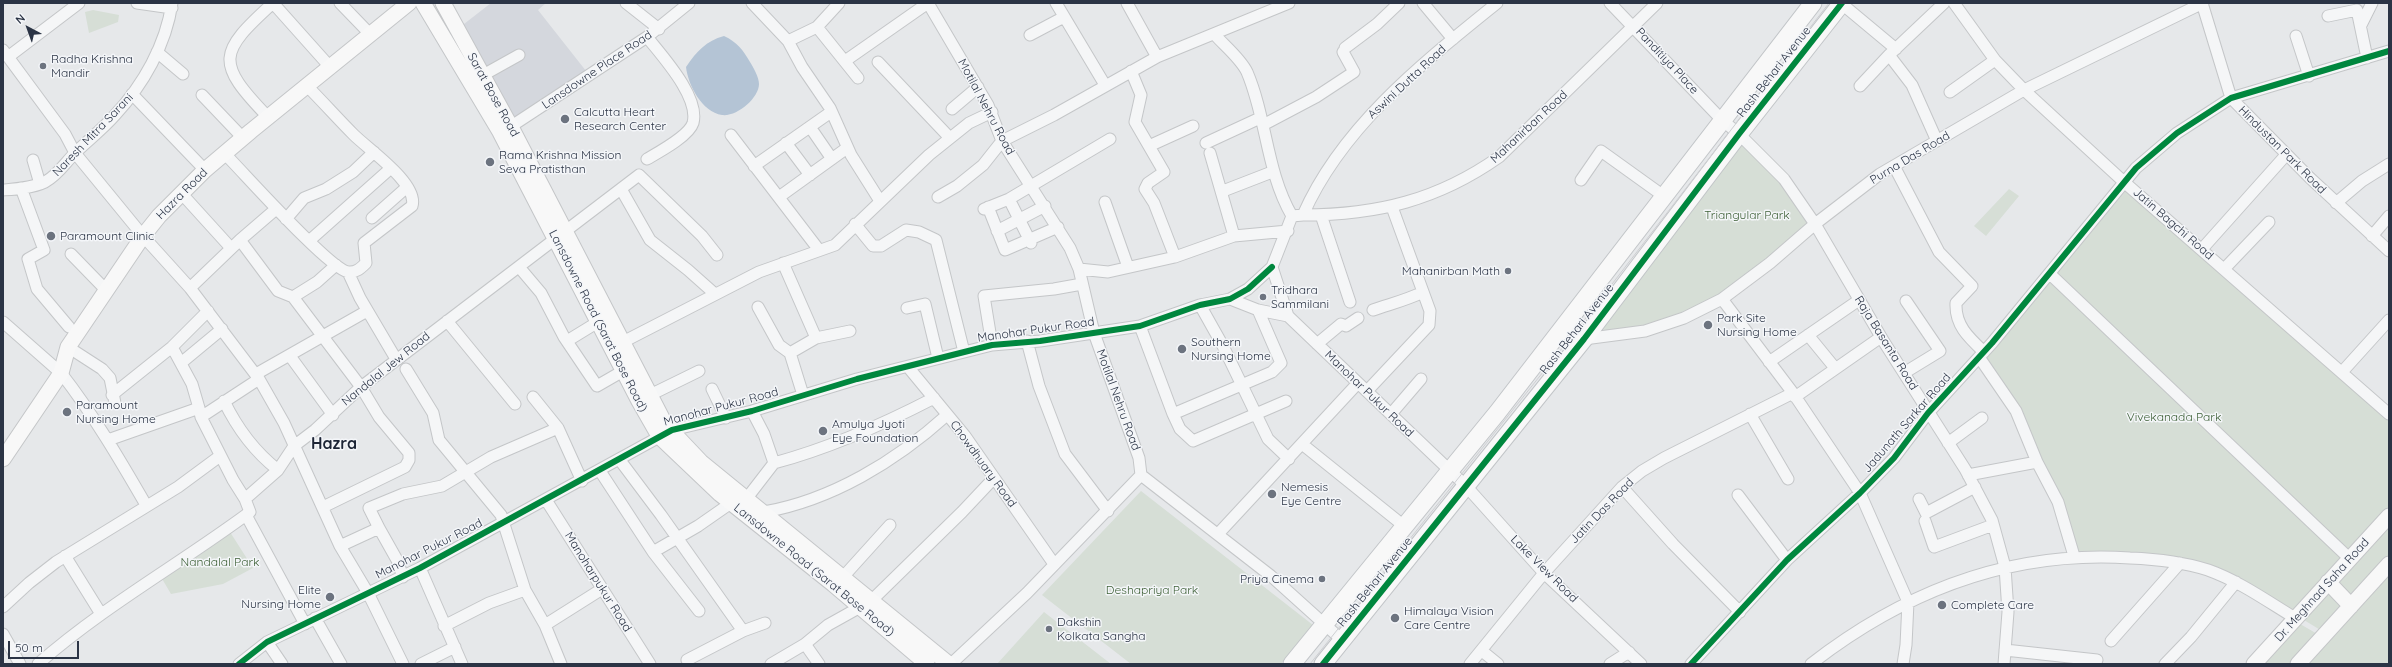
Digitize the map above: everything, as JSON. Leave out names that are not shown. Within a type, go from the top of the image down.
[{"type":"main road","name":"Hazra Road","points":[[3,458],[60,373],[68,347],[143,236],[159,216],[205,170],[226,154],[268,117],[331,68],[369,34],[409,3]]},
{"type":"main road","name":"Lansdowne Road (Sarat Bose Road)","points":[[423,3],[477,79],[506,130],[560,233],[616,346],[623,371],[666,433],[731,503],[865,604],[950,664]]},
{"type":"main road","name":"Sarat Bose Road","points":[[443,3],[477,79]]},
{"type":"main road","name":"Rash Behari Avenue","points":[[1292,664],[1404,526],[1450,472],[1566,325],[1813,3]]},
{"type":"main road","name":"Rash Behari Avenue","points":[[1323,664],[1584,339],[1740,134],[1842,4]]},
{"type":"main road","name":"Lansdowne Road (Sarat Bose Road)","points":[[560,233],[598,322],[650,395],[665,424],[666,433],[843,577],[865,604],[927,664]]},
{"type":"main road","name":"Dr. Meghnad Saha Road","points":[[2261,662],[2295,618],[2389,516]]},
{"type":"main road","points":[[2298,664],[2389,564]]},
{"type":"main road","points":[[2328,582],[2351,606]]},
{"type":"street","points":[[79,3],[6,53],[65,134],[75,153],[143,236],[190,288],[257,376],[284,424],[340,546],[368,592],[403,664]]},
{"type":"street","points":[[137,3],[172,6]]},
{"type":"street","points":[[268,117],[240,87],[234,78],[230,66],[231,49],[242,31],[273,3],[331,68]]},
{"type":"street","points":[[340,3],[369,34]]},
{"type":"street","points":[[626,3],[658,29]]},
{"type":"street","name":"Lansdowne Place Road","points":[[506,130],[647,37],[690,3]]},
{"type":"street","points":[[752,3],[788,41],[802,67],[831,112],[847,148],[880,202]]},
{"type":"street","points":[[788,41],[817,27],[839,3]]},
{"type":"street","points":[[845,61],[928,3]]},
{"type":"street","name":"Motilal Nehru Road","points":[[928,3],[992,112],[1002,141],[1045,206],[1070,248],[1079,269],[1094,333],[1139,458],[1141,475]]},
{"type":"street","points":[[1056,3],[1105,85]]},
{"type":"street","points":[[1127,3],[1157,57]]},
{"type":"street","points":[[938,197],[958,186],[983,165],[1002,141],[1054,115],[1157,57],[1289,3]]},
{"type":"street","points":[[1234,236],[1223,191],[1208,148],[1261,121],[1316,97],[1354,72],[1344,50],[1377,24],[1399,3]]},
{"type":"street","points":[[1423,3],[1453,39]]},
{"type":"street","name":"Aswini Dutta Road","points":[[1303,215],[1337,157],[1372,113],[1453,39],[1497,3]]},
{"type":"street","name":"Panditiya Place","points":[[1610,3],[1635,26],[1722,120],[1740,134]]},
{"type":"street","name":"Mahanirban Road","points":[[1303,215],[1321,215],[1392,207],[1449,188],[1478,172],[1499,157],[1657,3]]},
{"type":"street","points":[[1860,86],[1892,52],[1944,3]]},
{"type":"street","name":"Jatin Bagchi Road","points":[[1954,3],[1995,60],[2024,90],[2124,182],[2225,268],[2389,414]]},
{"type":"street","name":"Purna Das Road","points":[[1584,339],[1646,331],[1684,318],[1722,299],[1770,263],[1815,224],[1894,166],[2024,90],[2202,3]]},
{"type":"street","name":"Hindustan Park Road","points":[[2202,3],[2231,98],[2286,155],[2389,251]]},
{"type":"street","points":[[2360,25],[2372,3]]},
{"type":"street","points":[[1842,4],[1892,52],[1912,85],[1938,141]]},
{"type":"street","name":"Naresh Mitra Sarani","points":[[3,190],[40,184],[54,177],[75,153],[115,116],[140,85],[157,52],[172,6]]},
{"type":"street","points":[[2328,16],[2357,10],[2367,58]]},
{"type":"street","points":[[1030,35],[1064,17]]},
{"type":"street","points":[[817,27],[858,78]]},
{"type":"street","points":[[1215,34],[1246,71],[1261,121],[1272,172],[1281,196],[1292,216],[1288,231],[1272,267],[1288,316],[1258,310],[1230,299]]},
{"type":"street","points":[[2296,36],[2309,76]]},
{"type":"street","points":[[647,37],[677,74],[690,100],[693,114],[693,123],[688,130],[667,147],[647,159]]},
{"type":"street","name":"Jadunath Sarkar Road","points":[[1691,664],[1787,560],[1860,493],[1894,458],[1928,413],[1981,355],[2050,274],[2136,168],[2177,133],[2231,98],[2389,51]]},
{"type":"street","points":[[157,52],[183,74]]},
{"type":"street","points":[[477,79],[519,55]]},
{"type":"street","points":[[1950,92],[1995,60]]},
{"type":"street","points":[[878,62],[950,138]]},
{"type":"street","points":[[1131,71],[1140,95],[1135,122],[1164,172],[1148,183],[1145,189],[1154,204],[1175,257]]},
{"type":"street","points":[[307,86],[374,152],[383,158],[407,186],[414,200],[412,206],[364,243],[366,263],[360,270],[348,272]]},
{"type":"street","points":[[952,109],[978,87]]},
{"type":"street","points":[[132,94],[205,170]]},
{"type":"street","points":[[202,95],[243,138]]},
{"type":"street","points":[[754,166],[831,112]]},
{"type":"street","points":[[616,346],[759,272],[835,245],[910,172],[950,138],[969,123],[992,112]]},
{"type":"street","points":[[1149,146],[1193,126]]},
{"type":"street","points":[[810,127],[832,159]]},
{"type":"street","name":"Raja Basanta Road","points":[[1740,134],[1784,179],[1815,224],[1881,337],[1975,487],[1993,525],[2005,568],[2008,612],[2004,664]]},
{"type":"street","points":[[731,135],[819,250]]},
{"type":"street","points":[[1058,227],[1030,242],[1005,250],[986,208],[1009,199],[1110,139]]},
{"type":"street","points":[[786,143],[810,175]]},
{"type":"street","points":[[779,197],[847,148]]},
{"type":"street","points":[[1581,180],[1601,151],[1665,197]]},
{"type":"street","points":[[286,219],[304,198],[326,189],[353,172],[374,152]]},
{"type":"street","points":[[226,154],[286,219],[336,265],[348,272],[368,311],[396,359]]},
{"type":"street","points":[[2202,249],[2286,155]]},
{"type":"street","points":[[33,160],[40,184]]},
{"type":"street","points":[[2336,203],[2362,181],[2389,164]]},
{"type":"street","points":[[1894,166],[1938,252],[1972,286],[1956,303],[1956,317],[2016,411],[2037,462],[2058,502],[2074,556]]},
{"type":"street","points":[[309,241],[392,168]]},
{"type":"street","points":[[1223,191],[1272,172]]},
{"type":"street","name":"Nandalal Jew Road","points":[[245,499],[278,470],[294,446],[333,415],[361,387],[519,267],[560,233],[639,175],[702,236],[717,255]]},
{"type":"street","points":[[372,218],[407,186]]},
{"type":"street","points":[[21,188],[44,250],[28,260],[37,289],[69,327]]},
{"type":"street","points":[[621,189],[650,240],[688,270],[715,294]]},
{"type":"street","points":[[182,194],[231,248]]},
{"type":"street","points":[[1009,199],[1030,242]]},
{"type":"street","points":[[1105,202],[1128,267]]},
{"type":"street","points":[[997,231],[1045,206]]},
{"type":"street","points":[[1367,391],[1429,325],[1430,310],[1392,207]]},
{"type":"street","points":[[190,288],[231,248],[276,209]]},
{"type":"street","points":[[1292,216],[1303,215]]},
{"type":"street","points":[[1321,215],[1350,302]]},
{"type":"street","points":[[2372,236],[2389,216]]},
{"type":"street","points":[[2225,268],[2269,222]]},
{"type":"street","points":[[855,224],[872,246],[881,246],[906,230],[919,232],[936,240],[964,352]]},
{"type":"street","points":[[1079,269],[1108,272],[1175,257],[1234,236],[1288,231]]},
{"type":"street","points":[[240,240],[278,291],[293,297],[361,387],[379,417],[403,443],[409,453],[409,460],[405,467],[323,507]]},
{"type":"street","points":[[71,254],[106,290]]},
{"type":"street","points":[[783,263],[816,338]]},
{"type":"street","points":[[293,297],[318,282],[336,265]]},
{"type":"street","points":[[519,267],[541,293],[567,340],[597,386],[623,371]]},
{"type":"street","name":"Manohar Pukur Road","points":[[239,664],[267,642],[368,592],[403,577],[582,481],[666,433],[752,411],[803,395],[938,358],[992,345],[1140,326],[1200,305],[1230,299],[1248,289],[1272,267]]},
{"type":"street","points":[[2050,274],[2350,558]]},
{"type":"street","points":[[992,345],[984,296],[1054,289],[1082,284]]},
{"type":"street","points":[[1373,310],[1402,299],[1408,299],[1423,292]]},
{"type":"street","points":[[1722,299],[1794,395],[1860,493],[1908,602],[1906,645],[1903,664]]},
{"type":"street","points":[[1769,362],[1859,300]]},
{"type":"street","points":[[1904,373],[1940,351],[1906,301]]},
{"type":"street","points":[[907,308],[925,304],[938,358]]},
{"type":"street","points":[[1200,305],[1224,346],[1268,439],[1289,459]]},
{"type":"street","points":[[758,307],[779,345],[790,353],[803,395]]},
{"type":"street","points":[[1173,414],[1272,372],[1281,363],[1258,310]]},
{"type":"street","points":[[68,347],[102,369],[110,378],[114,399],[172,347],[208,311]]},
{"type":"street","points":[[108,440],[200,412],[224,401],[257,376],[368,311]]},
{"type":"street","name":"Manohar Pukur Road","points":[[1288,316],[1450,472]]},
{"type":"street","points":[[1318,344],[1341,324],[1346,326],[1358,318]]},
{"type":"street","points":[[2342,372],[2389,320]]},
{"type":"street","points":[[446,321],[515,404]]},
{"type":"street","points":[[3,322],[60,373],[99,431],[108,440],[146,505]]},
{"type":"street","points":[[567,340],[598,322]]},
{"type":"street","points":[[1566,325],[1584,339]]},
{"type":"street","points":[[1140,326],[1173,414],[1180,429],[1193,441],[1286,401]]},
{"type":"street","points":[[182,364],[222,329]]},
{"type":"street","points":[[790,353],[816,338],[850,332]]},
{"type":"street","points":[[1808,335],[1835,368]]},
{"type":"street","name":"Jatin Das Road","points":[[1470,664],[1544,573],[1622,487],[1647,468],[1750,414],[1794,395],[1881,337]]},
{"type":"street","points":[[1028,341],[1039,386],[1064,454],[1108,511]]},
{"type":"street","points":[[38,664],[101,614],[156,574],[218,536],[250,512],[245,499],[220,456],[200,412],[192,384],[172,347]]},
{"type":"street","points":[[290,356],[333,415]]},
{"type":"street","name":"Chowdhuary Road","points":[[908,367],[934,398],[994,478],[1054,564]]},
{"type":"street","points":[[406,369],[434,413],[438,439],[464,472],[489,499],[504,522],[525,590],[545,625],[561,664]]},
{"type":"street","points":[[650,395],[699,371]]},
{"type":"street","points":[[1390,414],[1421,379]]},
{"type":"street","points":[[1218,534],[1358,383]]},
{"type":"street","points":[[712,389],[726,418]]},
{"type":"street","points":[[533,397],[558,428],[582,481]]},
{"type":"street","points":[[747,498],[774,462],[809,454],[837,441],[862,434],[934,398]]},
{"type":"street","points":[[224,401],[231,416],[256,450],[278,470]]},
{"type":"street","points":[[752,411],[764,434],[774,462]]},
{"type":"street","points":[[1750,414],[1788,479]]},
{"type":"street","points":[[764,512],[805,503],[838,489],[919,440],[947,415]]},
{"type":"street","points":[[1948,443],[1982,418]]},
{"type":"street","points":[[403,577],[369,508],[403,494],[442,486],[491,457],[558,428]]},
{"type":"street","points":[[1302,444],[1404,526]]},
{"type":"street","points":[[3,607],[29,583],[65,556],[146,505],[178,487],[220,456]]},
{"type":"street","points":[[619,460],[743,631]]},
{"type":"street","points":[[1968,475],[2037,462]]},
{"type":"street","points":[[600,471],[653,552],[699,611]]},
{"type":"street","name":"Lake View Road","points":[[1450,472],[1466,486],[1544,573],[1641,664]]},
{"type":"street","points":[[950,664],[1027,593],[1108,511],[1141,475],[1271,576],[1342,640]]},
{"type":"street","points":[[771,664],[805,644],[828,625],[865,604],[962,512],[994,478]]},
{"type":"street","points":[[1622,487],[1673,544],[1740,612]]},
{"type":"street","points":[[1919,499],[1926,513],[1975,487]]},
{"type":"street","points":[[1738,495],[1787,560]]},
{"type":"street","name":"Manoharpukur Road","points":[[546,500],[650,664]]},
{"type":"street","points":[[653,552],[698,526],[731,503]]},
{"type":"street","points":[[246,515],[304,624]]},
{"type":"street","points":[[1925,521],[1934,547],[1993,525]]},
{"type":"street","points":[[843,577],[890,525]]},
{"type":"street","points":[[340,546],[378,528]]},
{"type":"street","points":[[65,556],[101,614]]},
{"type":"street","points":[[1811,664],[1859,629],[1908,602],[1956,581],[2037,560],[2074,556],[2148,559],[2207,570],[2236,582],[2295,618]]},
{"type":"street","points":[[2111,641],[2180,564]]},
{"type":"street","points":[[420,568],[444,626],[462,664]]},
{"type":"street","points":[[2165,664],[2190,637],[2236,582]]},
{"type":"street","points":[[545,625],[602,589]]},
{"type":"street","points":[[444,626],[489,603],[525,590]]},
{"type":"street","points":[[315,618],[341,664]]},
{"type":"street","points":[[687,660],[743,631],[765,623]]},
{"type":"street","points":[[3,634],[20,664]]},
{"type":"street","points":[[267,642],[282,664]]},
{"type":"street","points":[[805,644],[819,664]]},
{"type":"street","points":[[421,664],[455,648]]},
{"type":"street","points":[[2005,650],[2097,660]]},
{"type":"street","points":[[1482,651],[1498,664]]},
{"type":"street","points":[[1610,664],[1629,652]]},
{"type":"shaded area","points":[[491,3],[546,3],[538,10],[590,76],[509,128],[455,31]]},
{"type":"green space","points":[[93,10],[119,15],[118,22],[89,33],[85,12]]},
{"type":"green space","name":"Triangular Park","points":[[1748,135],[1812,223],[1752,273],[1720,295],[1686,314],[1664,322],[1594,334]]},
{"type":"green space","name":"Vivekanada Park","points":[[2128,188],[2389,419],[2389,509],[2294,614],[2239,579],[2153,557],[2076,552],[2061,502],[1985,359]]},
{"type":"green space","points":[[2009,189],[2019,196],[1986,236],[1974,226]]},
{"type":"green space","name":"Deshapriya Park","points":[[1141,491],[1313,625],[1281,664],[1131,664],[1042,595]]},
{"type":"green space","points":[[2389,518],[2389,559],[2322,631],[2299,617]]},
{"type":"green space","name":"Nandalal Park","points":[[230,532],[253,568],[223,584],[171,594],[161,577]]},
{"type":"green space","points":[[2389,566],[2389,664],[2300,664]]},
{"type":"green space","points":[[1044,612],[1111,664],[997,664]]},
{"type":"green space","points":[[2295,621],[2319,635],[2293,664],[2257,664]]},
{"type":"water","points":[[724,36],[736,44],[745,54],[756,72],[759,84],[755,95],[746,106],[728,115],[715,113],[702,103],[693,89],[686,67],[702,47]]},
{"type":"tram line","points":[[1310,664],[1575,332],[1829,3]]},
{"type":"cycle path","points":[[1323,664],[1584,339],[1739,134],[1842,3]]},
{"type":"cycle path","points":[[1691,664],[1787,560],[1860,493],[1894,458],[1928,413],[1992,343],[2136,168],[2177,133],[2231,98],[2389,51]]},
{"type":"cycle path","points":[[239,664],[267,642],[420,568],[672,430],[752,411],[857,379],[992,345],[1040,341],[1140,326],[1200,305],[1230,299],[1248,289],[1272,267]]},
{"type":"place","name":"Radha Krishna Mandir","points":[[43,66]]},
{"type":"place","name":"Calcutta Heart Research Center","points":[[565,119]]},
{"type":"place","name":"Rama Krishna Mission Seva Pratisthan","points":[[490,162]]},
{"type":"place","name":"Paramount Clinic","points":[[51,236]]},
{"type":"place","name":"Mahanirban Math","points":[[1508,271]]},
{"type":"place","name":"Tridhara Sammilani","points":[[1263,297]]},
{"type":"place","name":"Park Site Nursing Home","points":[[1708,325]]},
{"type":"place","name":"Southern Nursing Home","points":[[1182,349]]},
{"type":"place","name":"Paramount Nursing Home","points":[[67,412]]},
{"type":"place","name":"Amulya Jyoti Eye Foundation","points":[[823,431]]},
{"type":"place","name":"Nemesis Eye Centre","points":[[1272,494]]},
{"type":"place","name":"Priya Cinema","points":[[1322,579]]},
{"type":"place","name":"Elite Nursing Home","points":[[330,597]]},
{"type":"place","name":"Complete Care","points":[[1942,605]]},
{"type":"place","name":"Himalaya Vision Care Centre","points":[[1395,618]]},
{"type":"place","name":"Dakshin Kolkata Sangha","points":[[1049,629]]},
{"type":"district","name":"Hazra","points":[[334,444]]}]
